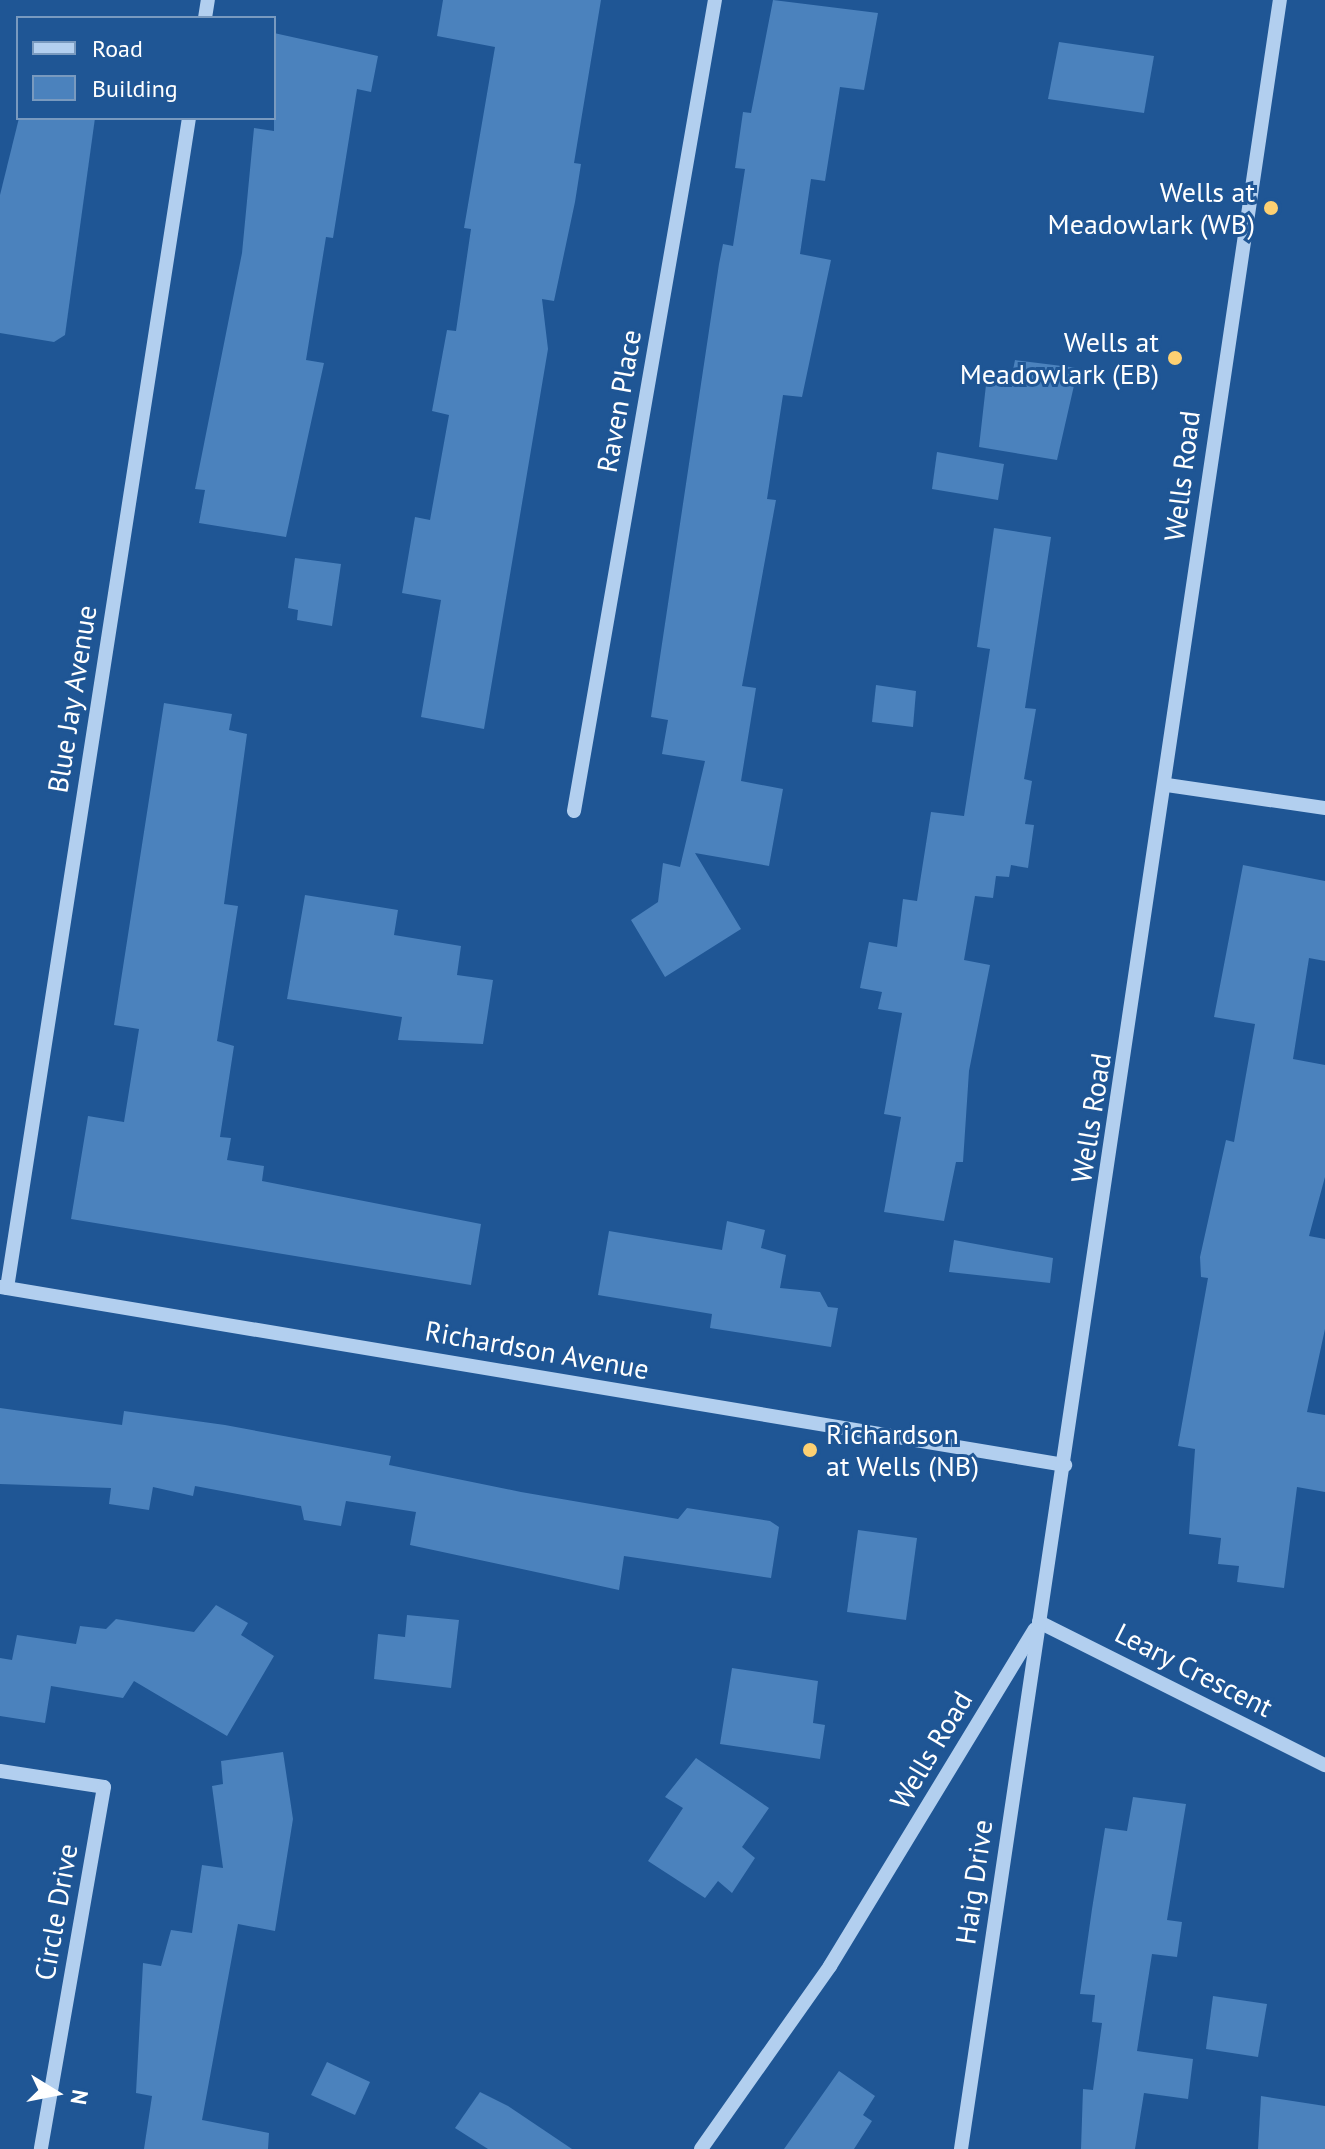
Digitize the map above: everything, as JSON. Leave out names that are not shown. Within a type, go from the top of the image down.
[{"type":"street","name":"Raven Place","points":[[574,811],[715,0]]},
{"type":"street","name":"Wells Road","points":[[701,2149],[830,1966],[1039,1622],[1167,785],[1280,0]]},
{"type":"street","name":"Blue Jay Avenue","points":[[3,1287],[189,120]]},
{"type":"street","points":[[1167,785],[1325,808]]},
{"type":"street","name":"Richardson Avenue","points":[[3,1287],[1065,1465]]},
{"type":"street","name":"Leary Crescent","points":[[1039,1622],[1325,1765]]},
{"type":"street","name":"Haig Drive","points":[[961,2149],[1039,1622]]},
{"type":"street","name":"Circle Drive","points":[[0,1771],[104,1787],[41,2149]]},
{"type":"building","points":[[443,0],[601,0],[574,163],[581,164],[575,202],[554,301],[542,299],[548,349],[484,729],[421,717],[441,600],[402,593],[415,517],[430,520],[449,415],[432,411],[447,330],[456,331],[471,229],[464,228],[495,47],[437,36]]},
{"type":"building","points":[[773,0],[878,13],[864,90],[840,87],[825,181],[811,179],[800,254],[831,260],[802,397],[783,395],[767,499],[776,500],[742,686],[756,688],[741,781],[783,789],[769,866],[695,853],[741,929],[665,977],[631,920],[658,902],[663,863],[680,867],[705,761],[662,754],[668,720],[651,717],[719,264],[723,244],[733,246],[745,169],[735,168],[743,112],[751,113]]},
{"type":"building","points":[[276,33],[378,56],[371,92],[357,89],[333,238],[326,237],[306,360],[324,363],[286,537],[199,523],[205,490],[195,489],[242,253],[254,128],[274,131]]},
{"type":"building","points":[[1059,42],[1154,56],[1144,113],[1048,99]]},
{"type":"building","points":[[19,120],[95,120],[65,335],[54,342],[0,333],[0,195]]},
{"type":"building","points":[[1015,360],[1078,368],[1057,460],[979,447],[987,376],[1011,380]]},
{"type":"building","points":[[937,452],[1004,464],[998,500],[932,489]]},
{"type":"building","points":[[994,528],[1051,537],[1025,708],[1036,709],[1024,779],[1032,781],[1025,824],[1034,825],[1028,868],[1011,865],[1009,877],[996,876],[993,898],[975,896],[964,960],[990,965],[969,1071],[963,1162],[956,1162],[944,1221],[884,1212],[901,1117],[884,1114],[902,1013],[878,1009],[882,992],[860,988],[869,942],[897,947],[903,899],[917,901],[931,812],[964,816],[990,649],[977,647]]},
{"type":"building","points":[[295,558],[341,564],[332,626],[297,620],[298,610],[288,608]]},
{"type":"building","points":[[876,685],[916,691],[913,727],[872,722]]},
{"type":"building","points":[[164,703],[232,714],[229,730],[247,734],[224,904],[238,906],[217,1041],[234,1046],[220,1137],[231,1138],[227,1160],[264,1166],[262,1181],[481,1224],[471,1285],[71,1219],[88,1116],[124,1122],[139,1029],[114,1025]]},
{"type":"building","points":[[1243,865],[1325,881],[1325,961],[1309,958],[1293,1059],[1325,1065],[1325,1177],[1309,1236],[1325,1239],[1325,1329],[1307,1412],[1325,1415],[1325,1492],[1297,1487],[1284,1588],[1237,1582],[1239,1566],[1218,1564],[1221,1538],[1189,1534],[1195,1449],[1178,1446],[1208,1278],[1201,1277],[1200,1257],[1226,1140],[1234,1142],[1255,1024],[1214,1017]]},
{"type":"building","points":[[305,895],[398,910],[394,935],[461,946],[457,975],[493,980],[483,1044],[398,1040],[402,1017],[287,999]]},
{"type":"building","points":[[727,1221],[765,1230],[761,1248],[786,1255],[780,1288],[820,1292],[828,1307],[838,1308],[831,1347],[710,1328],[712,1314],[598,1295],[609,1231],[722,1250]]},
{"type":"building","points":[[954,1240],[1053,1258],[1050,1283],[949,1272]]},
{"type":"building","points":[[0,1408],[122,1425],[124,1411],[225,1425],[391,1456],[389,1465],[521,1492],[678,1519],[687,1508],[770,1521],[779,1527],[771,1578],[624,1556],[619,1590],[410,1545],[416,1512],[346,1501],[341,1526],[304,1520],[301,1506],[195,1486],[193,1496],[153,1487],[149,1510],[109,1504],[111,1488],[0,1484]]},
{"type":"building","points":[[858,1530],[917,1538],[906,1620],[847,1612]]},
{"type":"building","points":[[216,1605],[248,1623],[241,1635],[274,1656],[227,1736],[134,1681],[123,1698],[51,1686],[45,1723],[0,1716],[0,1658],[12,1660],[17,1635],[76,1644],[80,1626],[106,1629],[116,1619],[194,1632]]},
{"type":"building","points":[[407,1615],[459,1620],[451,1688],[374,1679],[378,1634],[405,1637]]},
{"type":"building","points":[[732,1668],[818,1681],[813,1723],[825,1725],[820,1759],[720,1744]]},
{"type":"building","points":[[283,1752],[293,1819],[275,1931],[238,1924],[202,2120],[269,2133],[268,2149],[144,2149],[152,2096],[136,2093],[143,1963],[161,1966],[171,1930],[192,1933],[202,1865],[223,1868],[212,1786],[223,1784],[221,1761]]},
{"type":"building","points":[[696,1758],[769,1808],[742,1847],[755,1858],[732,1893],[718,1881],[705,1898],[648,1861],[683,1808],[665,1797]]},
{"type":"building","points":[[1133,1797],[1186,1804],[1167,1920],[1182,1922],[1177,1957],[1152,1954],[1137,2051],[1193,2059],[1188,2099],[1144,2093],[1135,2149],[1081,2149],[1083,2089],[1093,2090],[1102,2023],[1092,2022],[1095,1995],[1080,1994],[1092,1909],[1105,1828],[1127,1831]]},
{"type":"building","points":[[1213,1996],[1267,2004],[1258,2057],[1206,2049]]},
{"type":"building","points":[[327,2062],[370,2082],[355,2115],[311,2095]]},
{"type":"building","points":[[839,2071],[875,2096],[863,2115],[872,2121],[854,2149],[784,2149]]},
{"type":"building","points":[[480,2092],[508,2106],[572,2149],[488,2149],[455,2128]]},
{"type":"building","points":[[1261,2096],[1325,2106],[1325,2149],[1258,2149]]},
{"type":"place","name":"Wells at Meadowlark (WB)","points":[[1271,208]]},
{"type":"place","name":"Wells at Meadowlark (EB)","points":[[1175,358]]},
{"type":"place","name":"Richardson at Wells (NB)","points":[[810,1450]]}]
